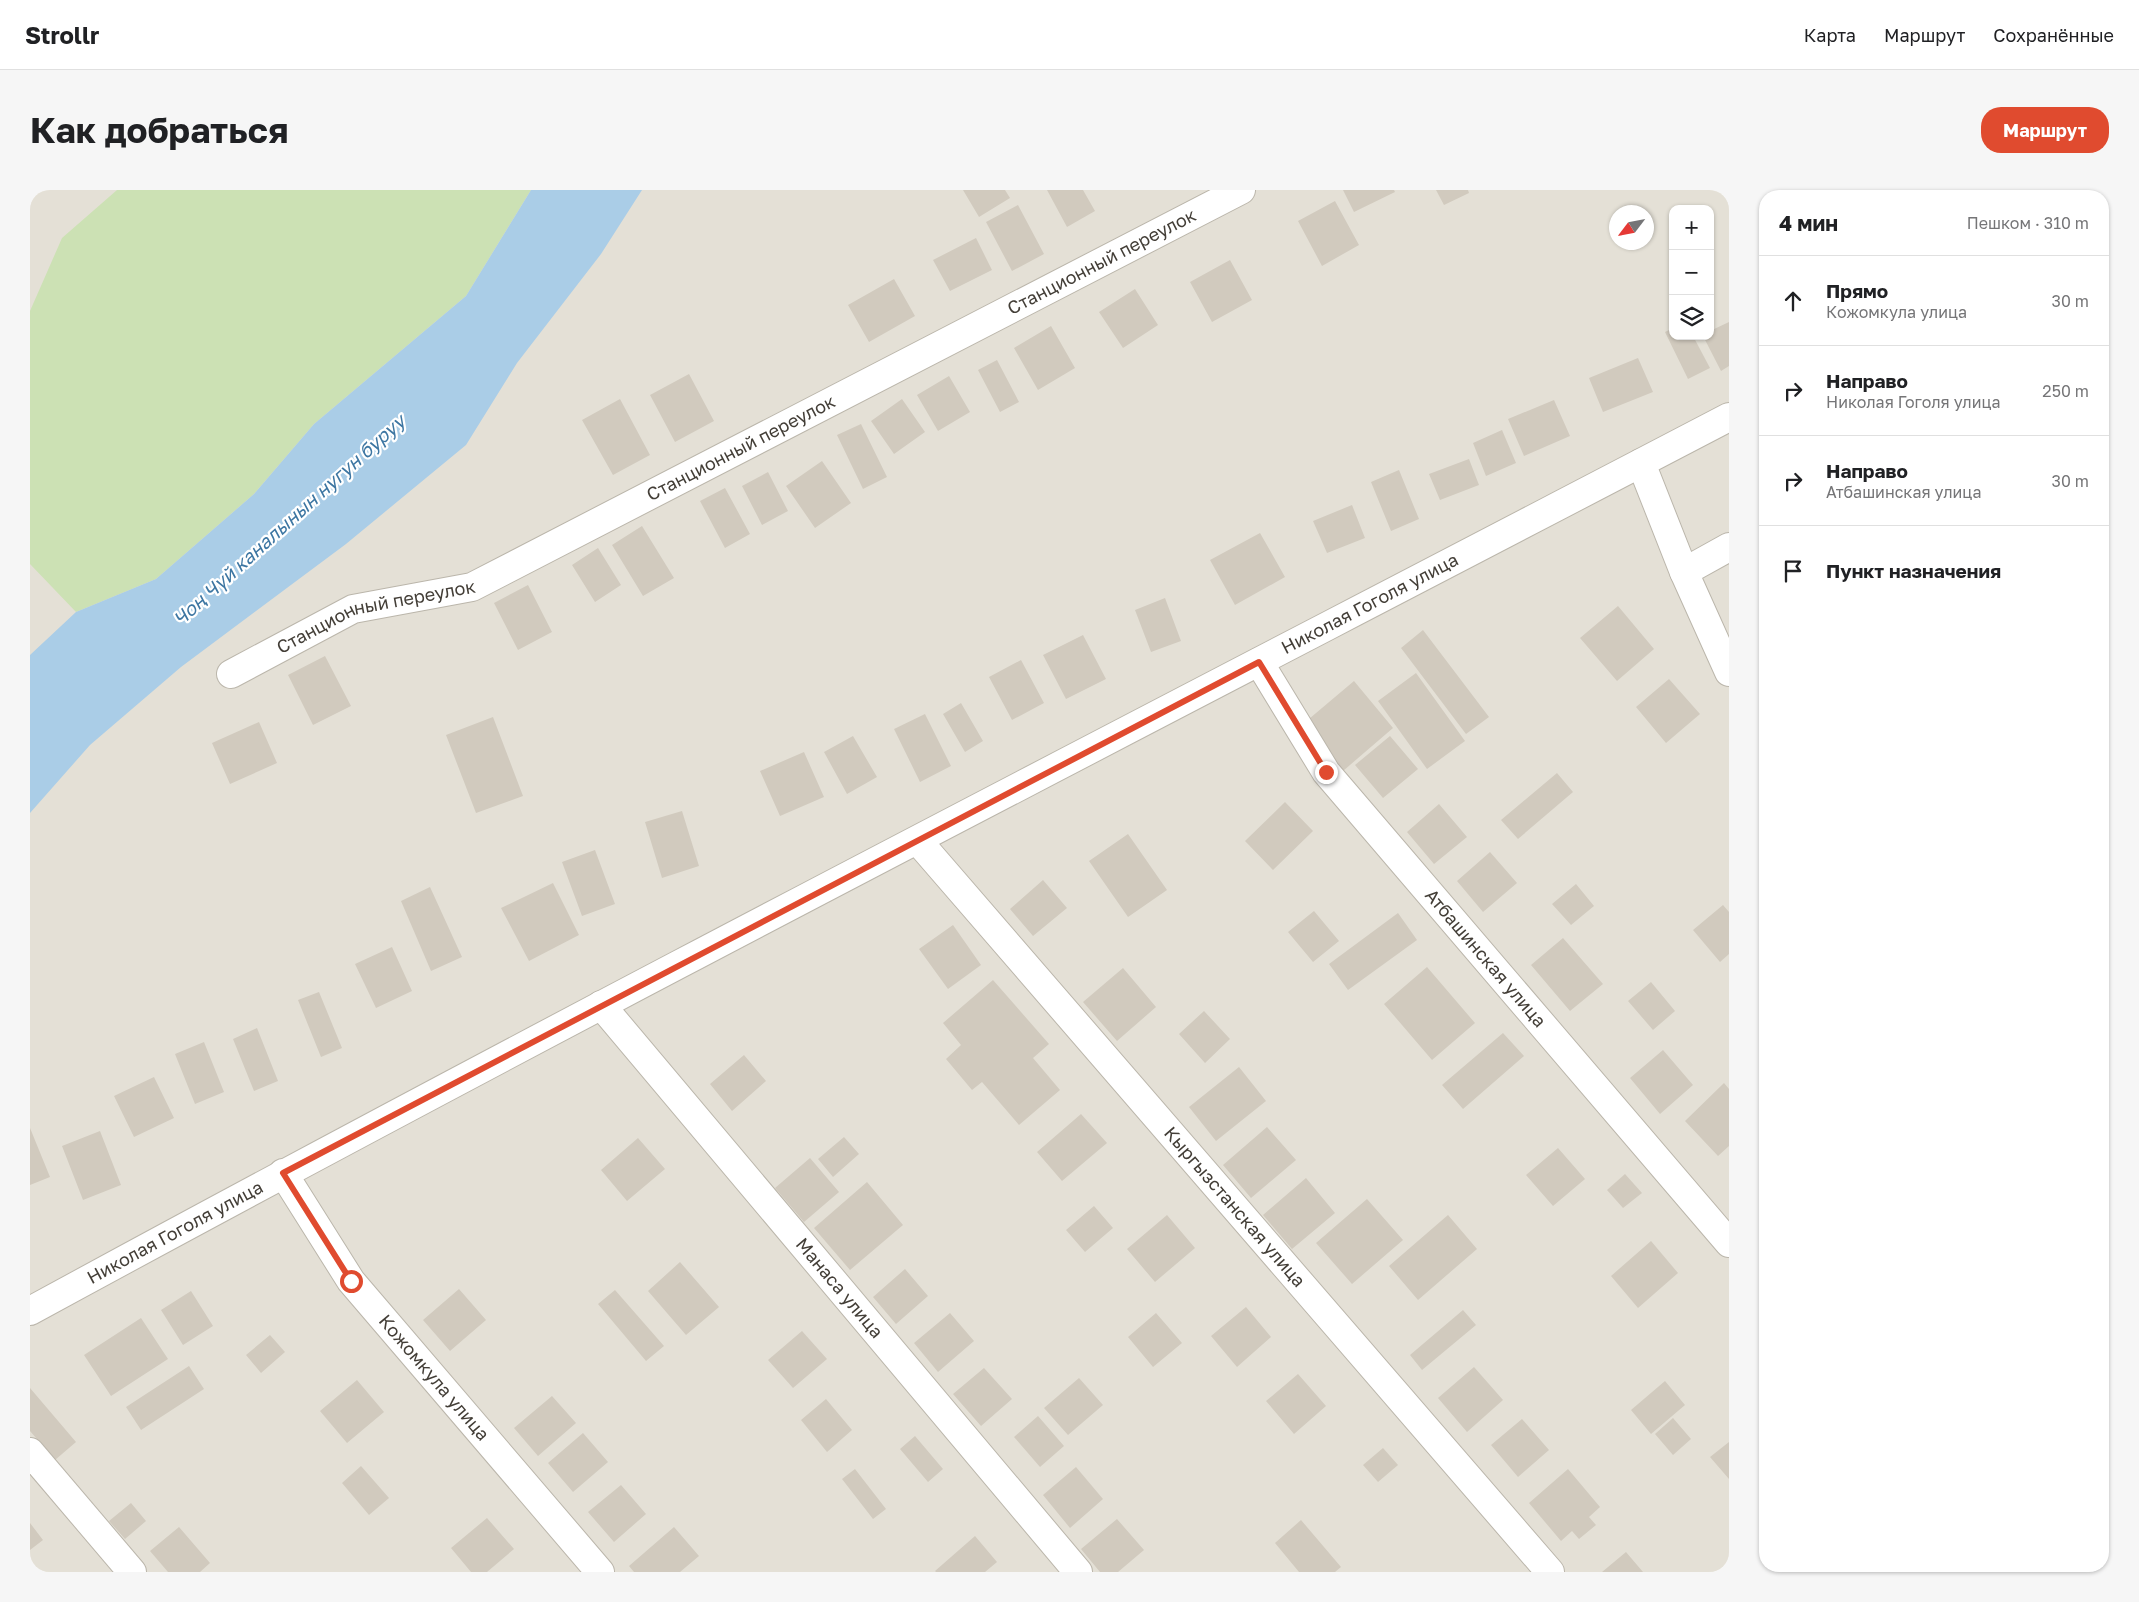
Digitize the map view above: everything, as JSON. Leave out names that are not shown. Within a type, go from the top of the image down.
[{"type":"street","name":"Станционный переулок","points":[[231,674],[353,609],[472,587],[1241,190]]},
{"type":"street","name":"Николая Гоголя улица","points":[[30,1311],[283,1173],[601,1005],[1729,417]]},
{"type":"street","points":[[1641,463],[1684,572],[1729,672]]},
{"type":"street","points":[[1684,572],[1729,547]]},
{"type":"street","name":"Атбашинская улица","points":[[1259,662],[1326,772],[1729,1243]]},
{"type":"street","name":"Кыргызстанская улица","points":[[918,841],[1550,1572]]},
{"type":"street","name":"Манаса улица","points":[[601,1005],[1078,1572]]},
{"type":"street","name":"Кожомкула улица","points":[[283,1173],[351,1281],[600,1572]]},
{"type":"street","points":[[30,1452],[132,1572]]},
{"type":"shaded area","points":[[30,190],[1729,190],[1729,1572],[30,1572]]},
{"type":"green space","points":[[117,190],[531,190],[466,296],[314,424],[254,494],[156,579],[76,612],[30,564],[30,311],[62,238]]},
{"type":"water","name":"Чоң Чүй каналынын нугун буруу","points":[[531,190],[642,190],[601,254],[517,363],[466,445],[346,544],[181,667],[90,745],[30,813],[30,655],[76,612],[156,579],[254,494],[314,424],[466,296]]},
{"type":"building","points":[[963,190],[1005,190],[1010,198],[979,217]]},
{"type":"building","points":[[1047,190],[1083,190],[1095,211],[1067,227]]},
{"type":"building","points":[[1343,190],[1394,190],[1395,192],[1354,212]]},
{"type":"building","points":[[1436,190],[1468,190],[1469,193],[1444,205]]},
{"type":"building","points":[[1335,201],[1359,245],[1322,266],[1298,221]]},
{"type":"building","points":[[1018,205],[1044,254],[1012,271],[986,222]]},
{"type":"building","points":[[976,238],[992,270],[950,291],[933,260]]},
{"type":"building","points":[[1230,260],[1252,300],[1212,322],[1190,282]]},
{"type":"building","points":[[894,279],[915,316],[869,342],[848,305]]},
{"type":"building","points":[[1135,289],[1158,325],[1123,348],[1099,312]]},
{"type":"building","points":[[1729,322],[1729,366],[1721,371],[1705,340],[1714,340],[1714,329]]},
{"type":"building","points":[[1051,326],[1075,368],[1038,390],[1014,348]]},
{"type":"building","points":[[1669,330],[1669,340],[1695,340],[1710,368],[1688,379],[1665,332]]},
{"type":"building","points":[[1638,358],[1653,392],[1603,412],[1589,378]]},
{"type":"building","points":[[997,360],[1019,402],[1000,412],[978,370]]},
{"type":"building","points":[[689,374],[714,421],[675,442],[650,395]]},
{"type":"building","points":[[949,376],[970,412],[938,431],[917,395]]},
{"type":"building","points":[[620,399],[650,455],[613,475],[582,420]]},
{"type":"building","points":[[902,399],[925,432],[894,454],[871,421]]},
{"type":"building","points":[[1554,400],[1570,436],[1524,456],[1508,419]]},
{"type":"building","points":[[861,424],[887,477],[863,489],[837,435]]},
{"type":"building","points":[[1502,430],[1516,463],[1486,476],[1473,443]]},
{"type":"building","points":[[1469,459],[1479,485],[1440,500],[1429,474]]},
{"type":"building","points":[[822,461],[851,503],[815,528],[786,486]]},
{"type":"building","points":[[1399,470],[1419,519],[1391,531],[1371,482]]},
{"type":"building","points":[[768,472],[788,511],[762,525],[742,486]]},
{"type":"building","points":[[725,488],[750,534],[725,548],[700,501]]},
{"type":"building","points":[[1352,505],[1365,538],[1327,553],[1313,521]]},
{"type":"building","points":[[642,526],[674,578],[643,596],[612,545]]},
{"type":"building","points":[[1260,533],[1285,577],[1235,605],[1210,560]]},
{"type":"building","points":[[598,548],[621,585],[595,602],[572,565]]},
{"type":"building","points":[[528,585],[552,632],[518,650],[494,603]]},
{"type":"building","points":[[1165,598],[1181,641],[1151,652],[1135,610]]},
{"type":"building","points":[[1618,606],[1654,649],[1617,681],[1580,638]]},
{"type":"building","points":[[1423,630],[1489,717],[1466,734],[1401,648]]},
{"type":"building","points":[[1083,635],[1106,679],[1066,699],[1043,655]]},
{"type":"building","points":[[325,656],[351,706],[313,725],[288,675]]},
{"type":"building","points":[[1021,660],[1044,703],[1012,720],[989,677]]},
{"type":"building","points":[[1416,673],[1465,741],[1427,769],[1378,701]]},
{"type":"building","points":[[1669,679],[1700,714],[1666,743],[1636,707]]},
{"type":"building","points":[[1354,681],[1393,728],[1343,771],[1303,724]]},
{"type":"building","points":[[961,703],[983,741],[965,752],[943,714]]},
{"type":"building","points":[[925,714],[951,766],[920,782],[894,729]]},
{"type":"building","points":[[493,717],[523,796],[476,813],[446,735]]},
{"type":"building","points":[[259,722],[277,763],[230,784],[212,743]]},
{"type":"building","points":[[853,736],[877,777],[847,794],[824,752]]},
{"type":"building","points":[[1390,736],[1418,769],[1383,798],[1355,765]]},
{"type":"building","points":[[804,752],[824,797],[780,816],[760,771]]},
{"type":"building","points":[[1557,773],[1573,792],[1518,839],[1501,820]]},
{"type":"building","points":[[1285,802],[1313,831],[1273,870],[1245,841]]},
{"type":"building","points":[[1439,804],[1467,837],[1434,864],[1407,832]]},
{"type":"building","points":[[682,811],[699,866],[662,878],[645,822]]},
{"type":"building","points":[[1128,834],[1167,890],[1128,917],[1089,861]]},
{"type":"building","points":[[595,850],[615,904],[582,916],[562,862]]},
{"type":"building","points":[[1490,852],[1517,883],[1483,912],[1457,881]]},
{"type":"building","points":[[1043,880],[1067,908],[1033,936],[1010,909]]},
{"type":"building","points":[[553,883],[579,935],[529,961],[501,908]]},
{"type":"building","points":[[1576,884],[1594,906],[1571,925],[1552,904]]},
{"type":"building","points":[[430,887],[462,957],[431,971],[401,901]]},
{"type":"building","points":[[1723,905],[1729,912],[1729,954],[1720,962],[1693,930]]},
{"type":"building","points":[[1314,911],[1339,941],[1313,962],[1288,932]]},
{"type":"building","points":[[1398,913],[1417,940],[1348,990],[1329,964]]},
{"type":"building","points":[[953,925],[981,965],[948,989],[919,949]]},
{"type":"building","points":[[1563,938],[1603,984],[1570,1011],[1531,965]]},
{"type":"building","points":[[392,947],[412,991],[376,1008],[355,964]]},
{"type":"building","points":[[1427,967],[1475,1023],[1432,1060],[1384,1004]]},
{"type":"building","points":[[1123,968],[1156,1007],[1117,1041],[1083,1002]]},
{"type":"building","points":[[993,980],[1049,1044],[1033,1058],[1060,1090],[1019,1125],[982,1082],[972,1090],[946,1059],[961,1045],[943,1023]]},
{"type":"building","points":[[1651,982],[1675,1011],[1653,1030],[1628,1001]]},
{"type":"building","points":[[319,992],[342,1048],[321,1057],[298,1000]]},
{"type":"building","points":[[1204,1011],[1230,1039],[1205,1063],[1179,1034]]},
{"type":"building","points":[[257,1028],[278,1081],[254,1091],[233,1039]]},
{"type":"building","points":[[1503,1033],[1524,1056],[1463,1109],[1442,1085]]},
{"type":"building","points":[[204,1042],[224,1092],[195,1104],[175,1054]]},
{"type":"building","points":[[1663,1050],[1693,1085],[1660,1114],[1630,1078]]},
{"type":"building","points":[[744,1055],[766,1081],[732,1111],[710,1084]]},
{"type":"building","points":[[1239,1067],[1266,1101],[1216,1141],[1189,1107]]},
{"type":"building","points":[[154,1077],[174,1118],[134,1137],[114,1096]]},
{"type":"building","points":[[1724,1083],[1729,1089],[1729,1146],[1718,1156],[1685,1121]]},
{"type":"building","points":[[1081,1114],[1107,1143],[1062,1181],[1037,1152]]},
{"type":"building","points":[[1267,1127],[1296,1160],[1251,1198],[1223,1165]]},
{"type":"building","points":[[30,1128],[50,1177],[30,1185]]},
{"type":"building","points":[[100,1131],[121,1185],[83,1200],[62,1146]]},
{"type":"building","points":[[844,1137],[859,1154],[833,1177],[818,1159]]},
{"type":"building","points":[[638,1138],[665,1169],[627,1201],[601,1170]]},
{"type":"building","points":[[1558,1148],[1585,1179],[1553,1206],[1526,1175]]},
{"type":"building","points":[[810,1158],[839,1192],[804,1222],[775,1188]]},
{"type":"building","points":[[1625,1174],[1642,1193],[1623,1208],[1607,1190]]},
{"type":"building","points":[[1306,1178],[1335,1213],[1292,1249],[1263,1215]]},
{"type":"building","points":[[867,1182],[903,1225],[850,1270],[814,1228]]},
{"type":"building","points":[[1367,1199],[1403,1240],[1352,1284],[1316,1243]]},
{"type":"building","points":[[1094,1206],[1113,1228],[1085,1252],[1066,1230]]},
{"type":"building","points":[[1167,1215],[1195,1248],[1155,1282],[1127,1249]]},
{"type":"building","points":[[1448,1215],[1477,1249],[1418,1300],[1389,1266]]},
{"type":"building","points":[[1651,1241],[1678,1273],[1638,1308],[1611,1276]]},
{"type":"building","points":[[680,1262],[719,1307],[686,1335],[648,1291]]},
{"type":"building","points":[[905,1269],[928,1296],[896,1324],[873,1297]]},
{"type":"building","points":[[459,1289],[486,1320],[450,1351],[423,1320]]},
{"type":"building","points":[[615,1290],[664,1346],[646,1361],[598,1304]]},
{"type":"building","points":[[191,1291],[213,1326],[183,1345],[161,1310]]},
{"type":"building","points":[[1246,1307],[1271,1337],[1237,1367],[1211,1336]]},
{"type":"building","points":[[1463,1310],[1476,1325],[1422,1370],[1410,1355]]},
{"type":"building","points":[[950,1313],[974,1341],[938,1372],[914,1343]]},
{"type":"building","points":[[1156,1313],[1182,1343],[1153,1367],[1128,1337]]},
{"type":"building","points":[[141,1318],[168,1359],[111,1396],[84,1355]]},
{"type":"building","points":[[802,1331],[827,1359],[793,1388],[768,1360]]},
{"type":"building","points":[[270,1335],[285,1352],[261,1373],[246,1355]]},
{"type":"building","points":[[189,1366],[204,1389],[141,1430],[126,1407]]},
{"type":"building","points":[[1474,1367],[1503,1400],[1467,1432],[1438,1398]]},
{"type":"building","points":[[984,1368],[1012,1399],[981,1426],[953,1394]]},
{"type":"building","points":[[1298,1374],[1326,1406],[1294,1434],[1266,1401]]},
{"type":"building","points":[[1079,1378],[1103,1405],[1068,1435],[1044,1408]]},
{"type":"building","points":[[357,1380],[384,1412],[347,1443],[320,1411]]},
{"type":"building","points":[[1665,1381],[1685,1405],[1651,1434],[1631,1410]]},
{"type":"building","points":[[30,1388],[76,1442],[55,1460],[30,1431]]},
{"type":"building","points":[[552,1396],[576,1423],[538,1456],[514,1428]]},
{"type":"building","points":[[826,1399],[852,1430],[827,1452],[801,1420]]},
{"type":"building","points":[[1038,1416],[1064,1446],[1040,1467],[1014,1437]]},
{"type":"building","points":[[1673,1418],[1691,1439],[1673,1455],[1655,1434]]},
{"type":"building","points":[[1522,1419],[1549,1450],[1518,1477],[1491,1445]]},
{"type":"building","points":[[583,1433],[608,1462],[573,1492],[548,1463]]},
{"type":"building","points":[[915,1436],[943,1469],[928,1482],[900,1449]]},
{"type":"building","points":[[1729,1442],[1729,1479],[1710,1457]]},
{"type":"building","points":[[1383,1448],[1398,1465],[1378,1482],[1363,1465]]},
{"type":"building","points":[[361,1466],[389,1498],[369,1515],[342,1483]]},
{"type":"building","points":[[1076,1467],[1103,1499],[1070,1528],[1043,1495]]},
{"type":"building","points":[[855,1469],[886,1509],[873,1519],[842,1479]]},
{"type":"building","points":[[1568,1469],[1600,1507],[1589,1517],[1596,1525],[1579,1539],[1572,1531],[1561,1541],[1529,1503]]},
{"type":"building","points":[[621,1485],[646,1514],[614,1542],[588,1512]]},
{"type":"building","points":[[131,1503],[146,1521],[125,1539],[109,1521]]},
{"type":"building","points":[[487,1518],[514,1549],[487,1572],[471,1572],[451,1548]]},
{"type":"building","points":[[1117,1519],[1144,1550],[1118,1572],[1100,1572],[1081,1549]]},
{"type":"building","points":[[1301,1520],[1341,1567],[1335,1572],[1299,1572],[1275,1543]]},
{"type":"building","points":[[30,1523],[43,1540],[30,1550]]},
{"type":"building","points":[[179,1527],[210,1563],[200,1572],[168,1572],[150,1551]]},
{"type":"building","points":[[674,1527],[699,1556],[680,1572],[634,1572],[629,1566]]},
{"type":"building","points":[[975,1536],[997,1562],[985,1572],[935,1571]]},
{"type":"building","points":[[1626,1552],[1643,1572],[1602,1572]]},
{"type":"route","points":[[351,1281],[283,1173],[601,1005],[1259,662],[1326,772]]}]
